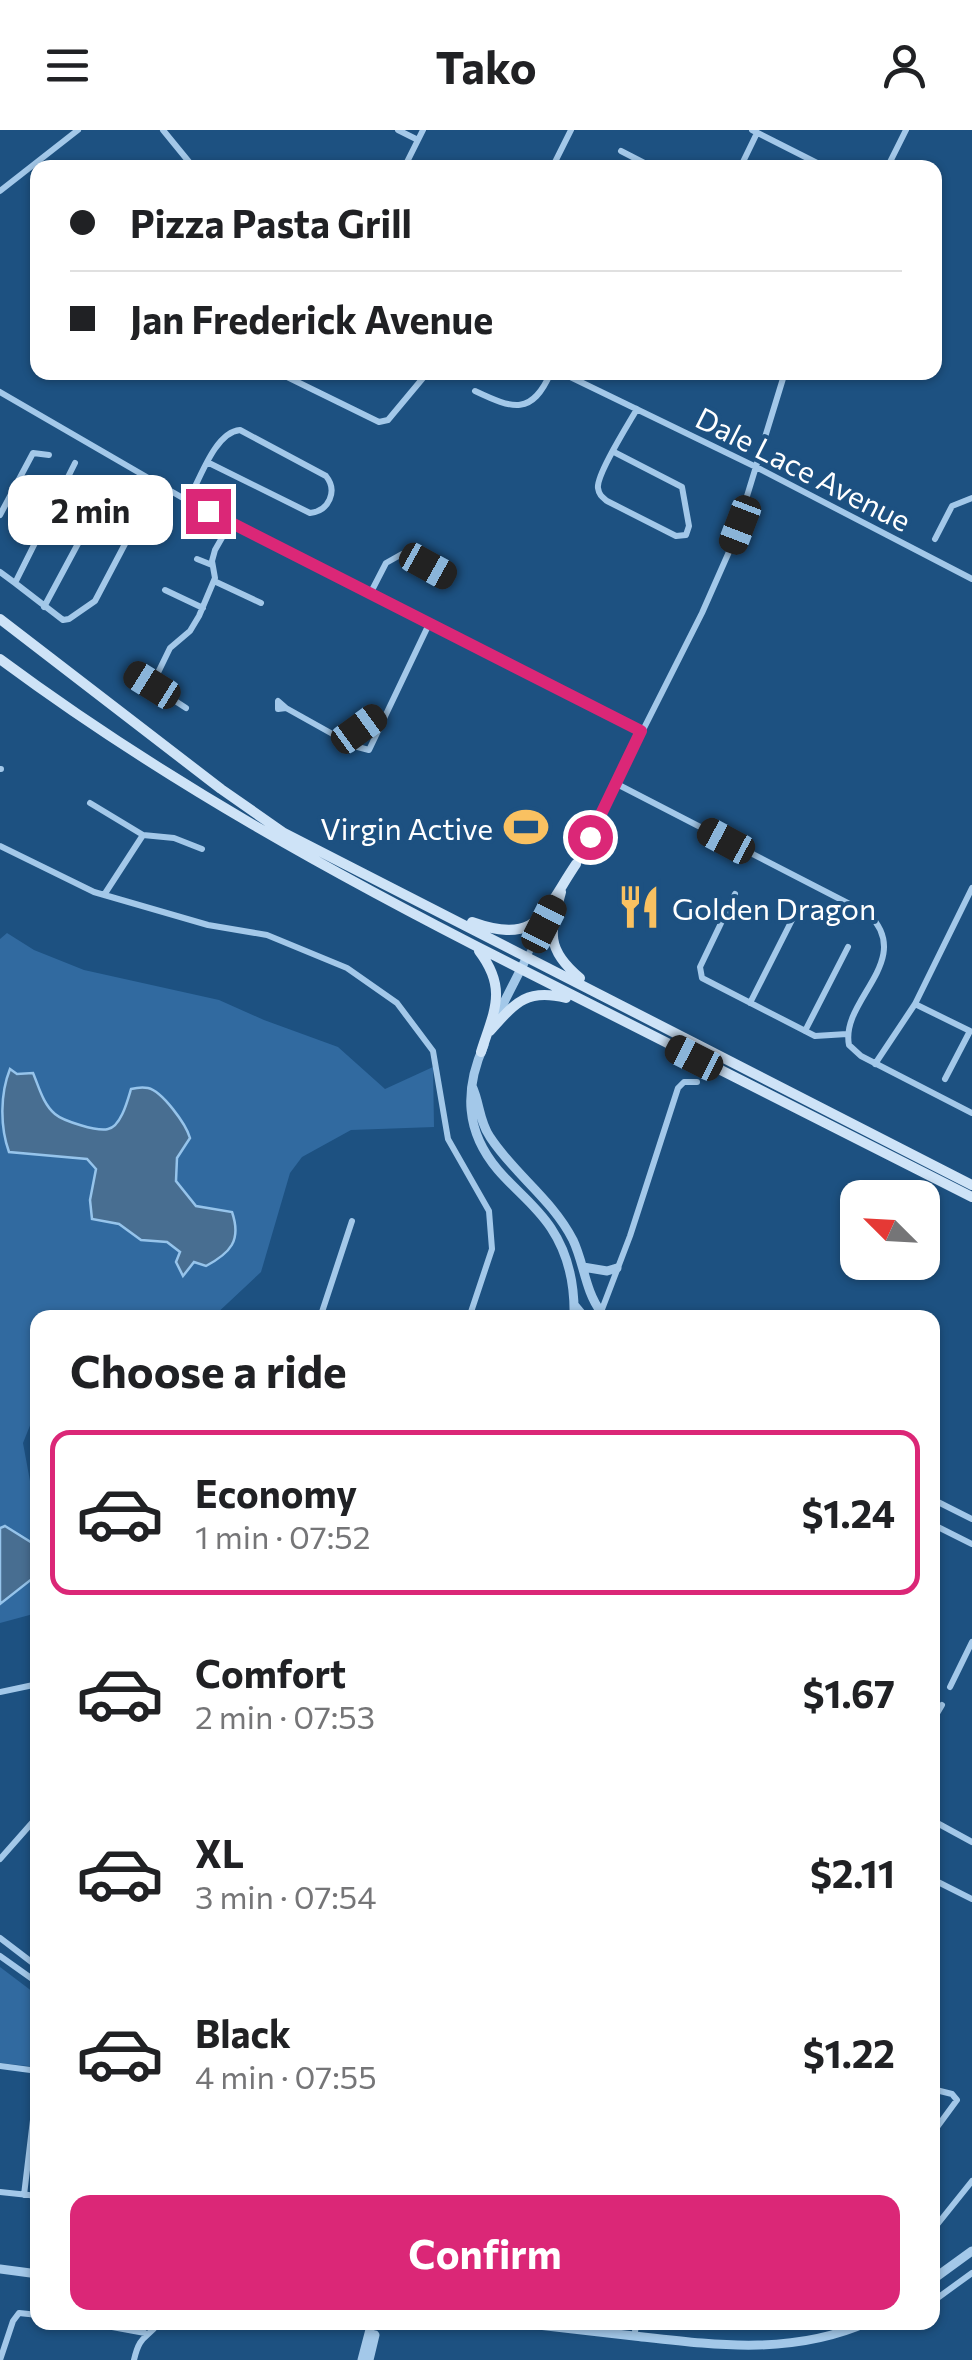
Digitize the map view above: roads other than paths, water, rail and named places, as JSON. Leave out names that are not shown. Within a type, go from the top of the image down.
[{"type":"main road","points":[[0,620],[265,821],[972,1185]]},
{"type":"main road","points":[[0,659],[182,785],[310,858],[591,1006],[972,1197]]},
{"type":"main road","points":[[434,909],[491,929],[518,932],[542,914],[576,864]]},
{"type":"main road","points":[[562,891],[552,932],[554,949],[566,966],[596,992]]},
{"type":"main road","points":[[476,947],[492,970],[497,986],[494,1011],[480,1052]]},
{"type":"main road","points":[[490,1031],[520,1000],[536,994],[561,996],[591,1006]]},
{"type":"street","points":[[44,160],[78,130]]},
{"type":"street","points":[[163,130],[187,160]]},
{"type":"street","points":[[398,130],[418,140]]},
{"type":"street","points":[[408,160],[422,130]]},
{"type":"street","points":[[556,160],[571,130]]},
{"type":"street","points":[[891,160],[906,130]]},
{"type":"street","points":[[743,160],[754,131],[811,160]]},
{"type":"street","points":[[621,150],[639,160]]},
{"type":"street","points":[[0,192],[30,170]]},
{"type":"street","points":[[293,380],[379,422],[388,420],[421,380]]},
{"type":"street","points":[[475,391],[510,406],[530,403],[538,398],[548,380]]},
{"type":"street","name":"Dale Lace Avenue","points":[[576,380],[972,579]]},
{"type":"street","points":[[574,1310],[567,1259],[551,1228],[484,1151],[472,1121],[468,1095],[490,1031],[732,545],[783,380]]},
{"type":"street","points":[[0,392],[188,500],[641,731]]},
{"type":"street","points":[[614,452],[682,487],[690,526],[686,535],[676,536],[603,498],[598,482],[636,409]]},
{"type":"street","points":[[188,500],[209,462],[224,436],[240,430],[326,476],[332,483],[332,492],[324,508],[310,512],[209,462]]},
{"type":"street","points":[[0,515],[33,452],[49,456]]},
{"type":"street","points":[[15,583],[75,463]]},
{"type":"street","points":[[0,572],[44,607],[66,620],[93,604],[146,504],[144,497],[119,483],[110,484],[44,607]]},
{"type":"street","points":[[934,539],[952,506],[972,498]]},
{"type":"street","points":[[152,685],[170,648],[190,631],[203,608],[214,581],[215,550],[231,522]]},
{"type":"street","points":[[370,594],[386,563],[402,554],[447,576]]},
{"type":"street","points":[[198,560],[212,565]]},
{"type":"street","points":[[214,581],[261,603]]},
{"type":"street","points":[[165,590],[203,608]]},
{"type":"street","points":[[286,708],[368,750],[429,624]]},
{"type":"street","points":[[131,672],[186,708]]},
{"type":"street","points":[[346,742],[376,717],[385,716]]},
{"type":"street","points":[[616,783],[864,910],[883,940],[883,958],[847,1034],[852,1050],[972,1112]]},
{"type":"street","points":[[90,803],[143,836],[174,838],[202,849]]},
{"type":"street","points":[[104,895],[143,836]]},
{"type":"street","points":[[0,846],[104,895],[208,925],[257,932],[324,958],[382,990],[414,1024],[436,1060],[448,1140],[486,1202],[492,1226],[490,1258],[472,1310]]},
{"type":"street","points":[[875,1064],[916,1004],[972,888]]},
{"type":"street","points":[[735,894],[700,973],[706,981],[822,1038],[847,1034]]},
{"type":"street","points":[[750,1003],[793,918]]},
{"type":"street","points":[[805,1031],[848,947]]},
{"type":"street","points":[[916,1004],[971,1030],[946,1079]]},
{"type":"street","points":[[604,1310],[678,1088],[684,1082],[698,1082]]},
{"type":"street","points":[[472,1086],[480,1118],[491,1139],[562,1222],[599,1310]]},
{"type":"street","points":[[323,1310],[352,1221]]},
{"type":"street","points":[[584,1268],[617,1268]]},
{"type":"street","points":[[574,1306],[578,1310]]},
{"type":"street","points":[[940,1502],[972,1518]]},
{"type":"street","points":[[940,1528],[972,1544]]},
{"type":"street","points":[[950,1687],[972,1642]]},
{"type":"street","points":[[0,1692],[30,1686]]},
{"type":"street","points":[[0,1859],[30,1825]]},
{"type":"street","points":[[940,1825],[972,1842]]},
{"type":"street","points":[[940,1883],[972,1899]]},
{"type":"street","points":[[0,1938],[30,1961]]},
{"type":"street","points":[[0,1956],[30,1977]]},
{"type":"street","points":[[0,2066],[30,2073]]},
{"type":"street","points":[[940,2091],[957,2100],[940,2123]]},
{"type":"street","points":[[24,2194],[30,2143]]},
{"type":"street","points":[[940,2221],[972,2181]]},
{"type":"street","points":[[0,2192],[30,2195]]},
{"type":"street","points":[[940,2274],[972,2251]]},
{"type":"street","points":[[0,2270],[30,2273]]},
{"type":"street","points":[[940,2296],[972,2273]]},
{"type":"street","points":[[0,2360],[13,2321],[19,2313],[30,2314]]},
{"type":"street","points":[[129,2330],[145,2333]]},
{"type":"street","points":[[134,2360],[137,2345],[149,2330]]},
{"type":"street","points":[[366,2360],[373,2330]]},
{"type":"street","points":[[582,2330],[759,2346],[812,2341],[844,2330]]},
{"type":"street","points":[[634,2336],[635,2330]]},
{"type":"place","name":"Virgin Active","points":[[526,827]]},
{"type":"place","name":"Golden Dragon","points":[[639,907]]}]
